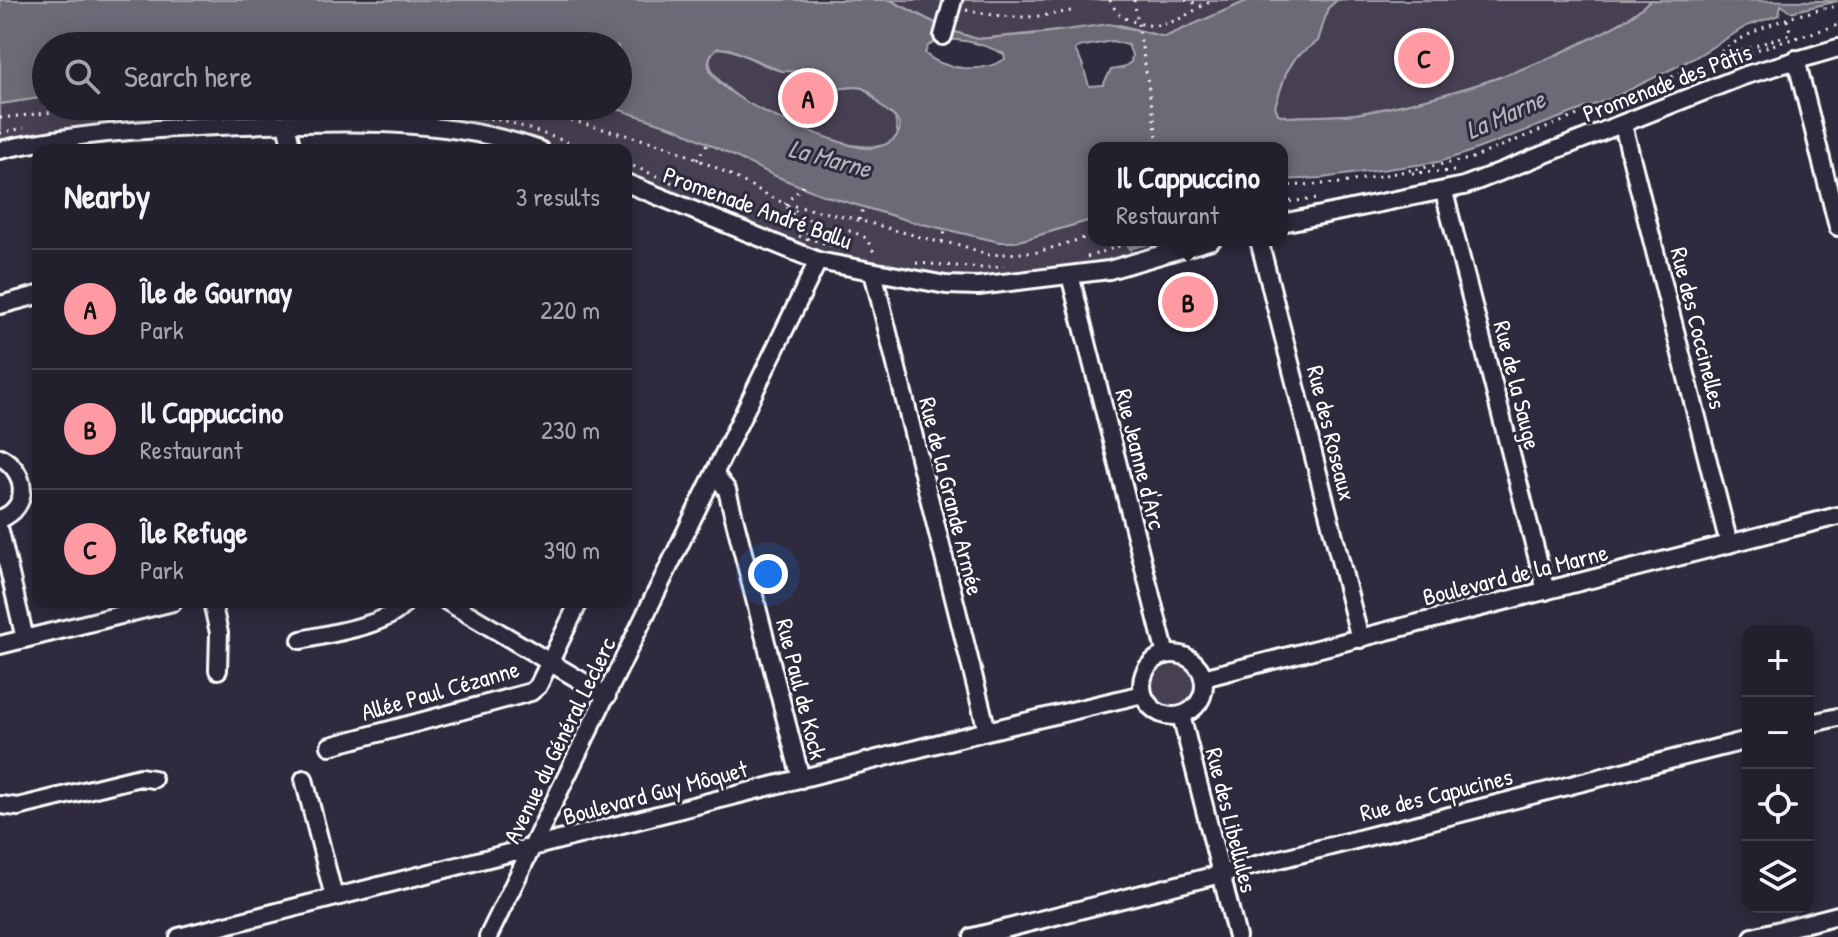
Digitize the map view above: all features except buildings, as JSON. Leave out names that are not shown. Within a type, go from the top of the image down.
[{"type":"street","points":[[943,36],[952,3]]},
{"type":"street","name":"Promenade des Pâtis","points":[[1288,222],[1449,185],[1623,125],[1743,76],[1838,48]]},
{"type":"street","points":[[1796,59],[1838,227]]},
{"type":"street","points":[[286,123],[291,144]]},
{"type":"street","points":[[39,144],[122,131],[286,123],[378,124],[472,131],[519,144]]},
{"type":"street","name":"Rue des Coccinelles","points":[[1623,125],[1729,544]]},
{"type":"street","points":[[0,150],[32,145]]},
{"type":"street","name":"Promenade André Ballu","points":[[632,185],[818,261],[874,264],[964,286],[1109,270],[1191,246]]},
{"type":"street","name":"Rue de la Sauge","points":[[1449,185],[1546,591]]},
{"type":"street","name":"Rue des Roseaux","points":[[1261,246],[1360,639]]},
{"type":"street","name":"Avenue du Général Leclerc","points":[[488,937],[818,261]]},
{"type":"street","name":"Rue de la Grande Armée","points":[[874,264],[987,731]]},
{"type":"street","name":"Rue Jeanne d'Arc","points":[[1070,275],[1166,655]]},
{"type":"street","points":[[0,305],[32,297]]},
{"type":"street","points":[[0,457],[30,479],[15,510],[0,519]]},
{"type":"street","name":"Rue Paul de Kock","points":[[715,474],[727,490],[801,779]]},
{"type":"street","name":"Boulevard de la Marne","points":[[1203,678],[1838,516]]},
{"type":"street","points":[[0,531],[25,639]]},
{"type":"street","points":[[0,645],[149,608]]},
{"type":"street","points":[[213,608],[219,633],[218,670]]},
{"type":"street","points":[[301,640],[387,618],[402,608]]},
{"type":"street","points":[[464,608],[549,664],[607,696]]},
{"type":"street","name":"Allée Paul Cézanne","points":[[330,746],[531,692],[538,686],[576,608]]},
{"type":"street","points":[[1175,654],[1193,662],[1203,678],[1204,687],[1197,705],[1181,715],[1172,716],[1154,710],[1143,694],[1144,674],[1157,659],[1166,655],[1175,654]]},
{"type":"street","name":"Boulevard Guy Môquet","points":[[179,937],[1143,694]]},
{"type":"street","name":"Rue des Libellules","points":[[1181,715],[1237,937]]},
{"type":"street","points":[[1814,723],[1838,717]]},
{"type":"street","name":"Rue des Capucines","points":[[973,937],[1742,742]]},
{"type":"street","points":[[0,805],[18,807],[140,777],[153,779]]},
{"type":"street","points":[[304,779],[334,897]]},
{"type":"street","points":[[1809,937],[1832,917],[1838,904]]},
{"type":"street","points":[[1753,937],[1832,917]]},
{"type":"path","points":[[1134,0],[1158,142]]},
{"type":"path","points":[[1185,0],[1202,5]]},
{"type":"path","points":[[1104,4],[1110,1],[1124,19],[1155,27],[1176,22],[1214,0]]},
{"type":"path","points":[[952,3],[1012,19],[1032,19],[1076,10]]},
{"type":"path","points":[[1708,62],[1738,38],[1838,6]]},
{"type":"path","points":[[1787,20],[1791,36]]},
{"type":"path","points":[[1288,186],[1342,183],[1470,159],[1708,62],[1838,25]]},
{"type":"path","points":[[1735,63],[1756,50],[1791,36]]},
{"type":"path","points":[[1738,38],[1742,50]]},
{"type":"path","points":[[0,118],[32,115]]},
{"type":"path","points":[[570,120],[667,146],[785,204],[823,228],[860,234],[866,238],[874,264]]},
{"type":"path","points":[[697,160],[710,140]]},
{"type":"path","points":[[632,166],[746,214]]},
{"type":"path","points":[[1404,173],[1462,173],[1449,185]]},
{"type":"path","points":[[785,204],[805,184]]},
{"type":"path","points":[[1288,202],[1329,200]]},
{"type":"path","points":[[785,204],[859,220],[989,255],[1038,252],[1088,237]]},
{"type":"path","points":[[785,204],[808,236]]},
{"type":"path","points":[[859,220],[864,205]]},
{"type":"path","points":[[808,236],[823,228]]},
{"type":"path","points":[[942,242],[946,228]]},
{"type":"path","points":[[796,235],[808,236],[846,250]]},
{"type":"path","points":[[1083,258],[1120,246]]},
{"type":"path","points":[[868,254],[874,264]]},
{"type":"path","points":[[874,264],[884,257]]},
{"type":"path","points":[[904,261],[983,268],[1016,265]]},
{"type":"shaded area","points":[[890,0],[1249,0],[1165,37],[1120,25],[977,39],[949,30]]},
{"type":"shaded area","points":[[1337,0],[1650,0],[1629,18],[1588,40],[1533,65],[1475,85],[1415,102],[1355,114],[1288,117],[1278,114],[1275,106],[1286,73],[1296,57],[1318,41],[1328,8]]},
{"type":"shaded area","points":[[717,48],[733,51],[778,70],[824,74],[829,77],[829,88],[862,87],[895,118],[898,136],[879,146],[850,145],[814,136],[778,120],[745,102],[721,82],[710,63]]},
{"type":"shaded area","points":[[32,99],[32,120],[632,120],[632,110],[678,122],[820,194],[910,221],[1000,242],[1016,242],[1088,221],[1088,246],[1142,246],[1130,249],[1133,255],[1142,253],[1142,258],[963,281],[817,255],[632,180],[632,144],[536,144],[519,138],[426,122],[0,146],[0,104]]},
{"type":"shaded area","points":[[1173,663],[1189,669],[1195,685],[1189,701],[1173,707],[1157,701],[1151,685],[1157,669]]},
{"type":"water","name":"La Marne","points":[[0,0],[890,0],[949,30],[977,39],[1109,24],[1165,37],[1249,0],[1337,0],[1328,8],[1318,41],[1296,57],[1286,73],[1275,106],[1278,114],[1288,117],[1356,114],[1416,102],[1475,85],[1533,65],[1588,40],[1629,18],[1650,0],[1838,1],[1791,12],[1781,5],[1779,15],[1747,26],[1694,58],[1617,96],[1438,162],[1288,180],[1288,142],[1088,142],[1088,221],[1015,242],[1000,242],[910,221],[820,194],[678,129],[632,114],[632,32],[32,32],[32,99],[0,104]],"holes":[[[939,40],[981,45],[1004,54],[1005,59],[996,64],[964,68],[942,64],[925,53],[928,46]],[[1112,41],[1128,45],[1131,62],[1111,70],[1103,85],[1089,86],[1075,50]],[[718,48],[730,49],[781,71],[823,72],[829,77],[831,90],[865,89],[895,118],[899,131],[896,137],[882,146],[864,148],[823,136],[762,111],[716,79],[709,63]]]},
{"type":"place","name":"Île Refuge","points":[[1424,58]]},
{"type":"place","name":"Île de Gournay","points":[[808,98]]},
{"type":"place","name":"Il Cappuccino","points":[[1188,302]]}]
